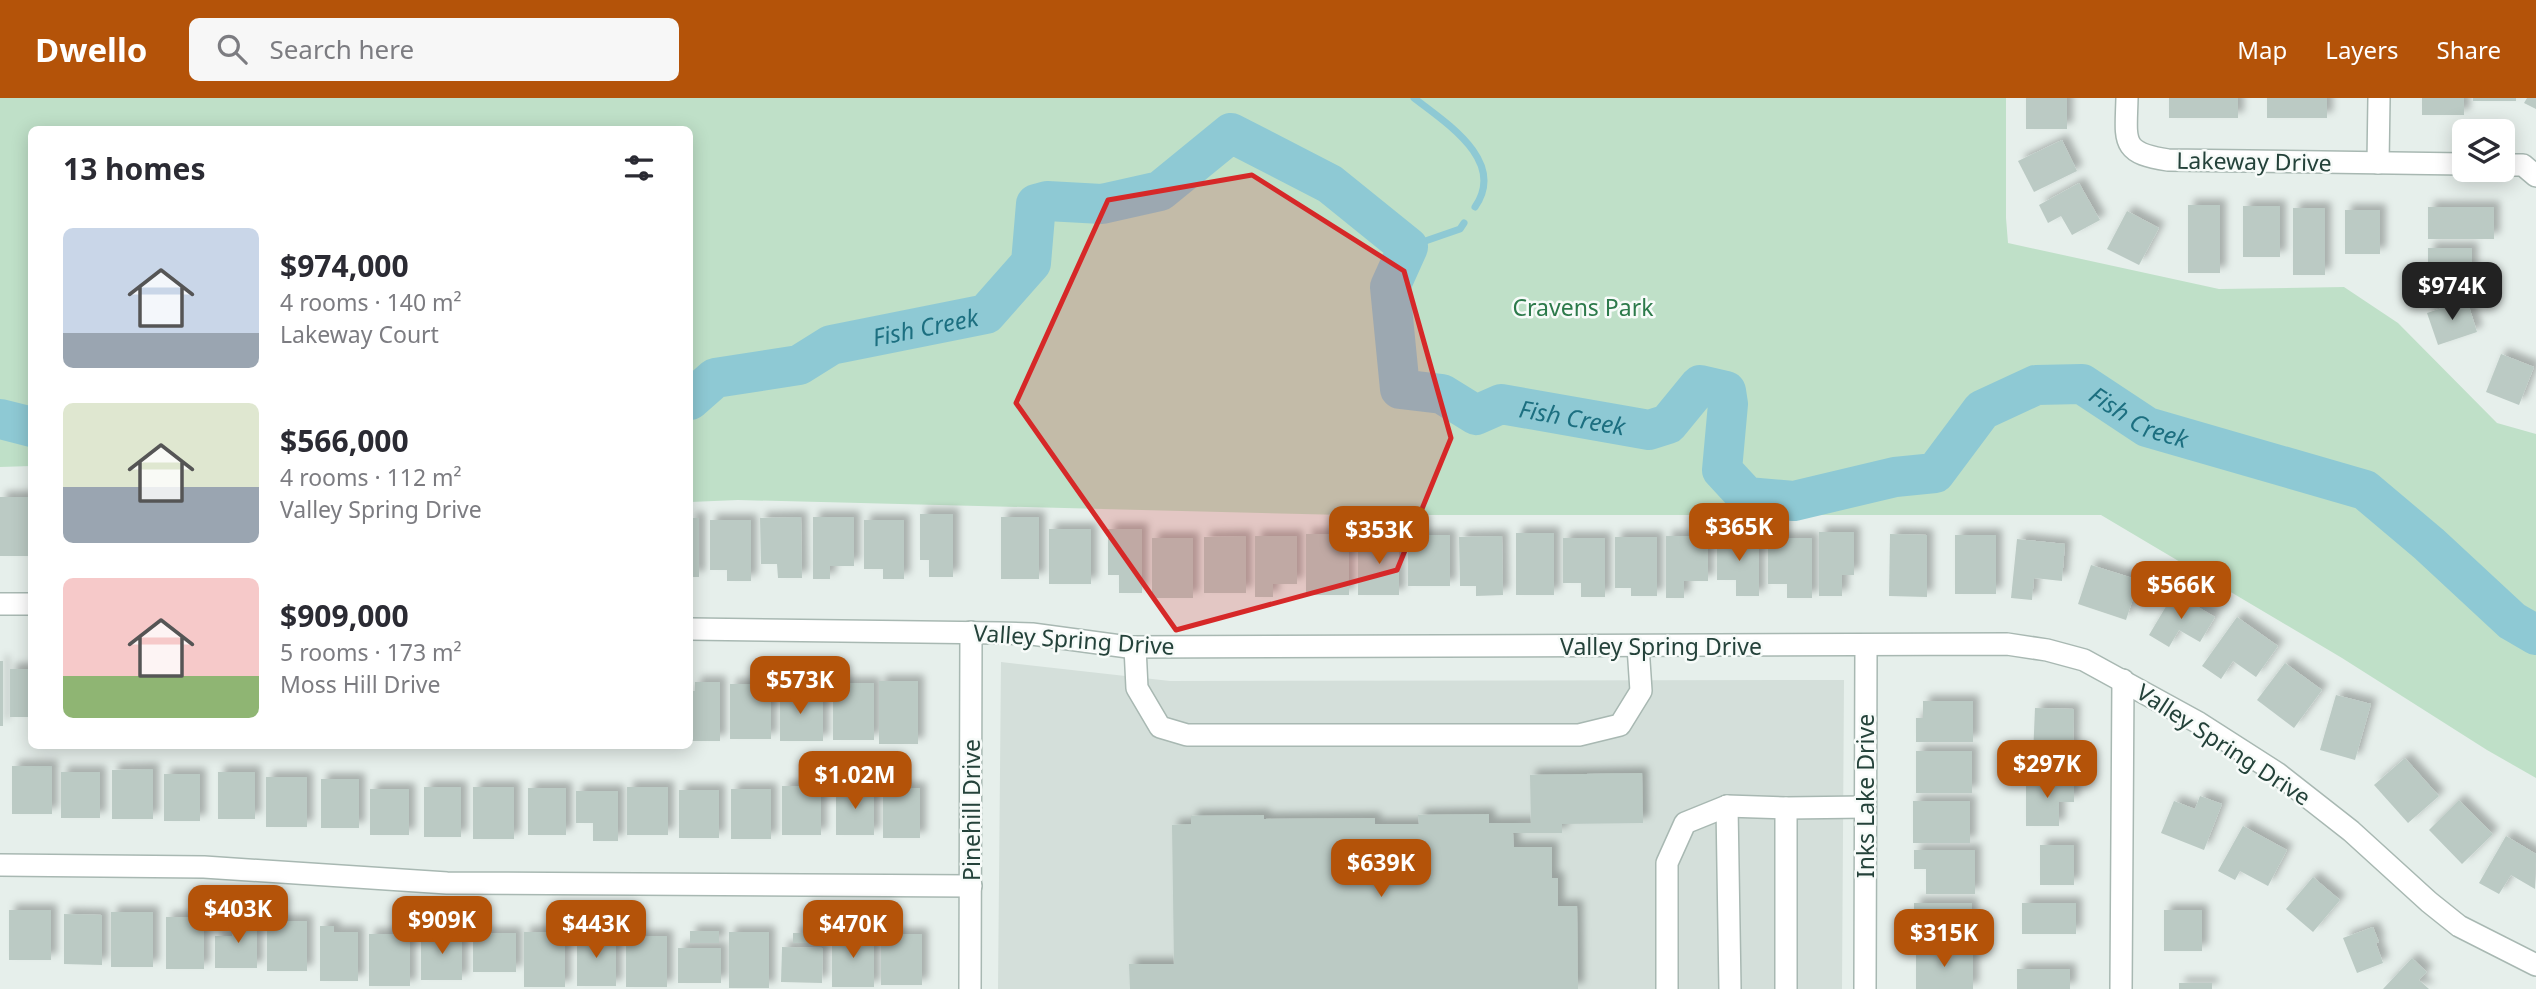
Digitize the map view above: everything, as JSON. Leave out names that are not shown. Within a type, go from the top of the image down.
[{"type":"street","name":"Lakeway Drive","points":[[2127,98],[2126,135],[2132,149],[2144,156],[2168,160],[2452,164]]},
{"type":"street","points":[[2378,163],[2379,98]]},
{"type":"street","points":[[2515,165],[2523,165],[2536,176]]},
{"type":"street","points":[[0,604],[28,604]]},
{"type":"street","name":"Valley Spring Drive","points":[[693,629],[1032,634],[1085,643],[1135,647],[2020,646],[2047,650],[2084,660],[2123,680],[2199,723],[2277,773],[2351,831],[2428,902],[2459,926],[2536,965]]},
{"type":"street","name":"Pinehill Drive","points":[[970,989],[971,632]]},
{"type":"street","points":[[1135,647],[1137,688],[1160,727],[1187,735],[1579,735],[1620,725],[1640,691],[1638,646]]},
{"type":"street","name":"Inks Lake Drive","points":[[1865,989],[1866,646]]},
{"type":"street","points":[[2121,989],[2123,680]]},
{"type":"street","points":[[1667,989],[1667,863],[1685,823],[1727,806],[1865,807]]},
{"type":"street","points":[[1727,806],[1730,989]]},
{"type":"street","points":[[1786,808],[1786,989]]},
{"type":"street","points":[[0,865],[204,867],[447,883],[971,886]]},
{"type":"highlighted area","points":[[1252,175],[1404,271],[1451,438],[1397,570],[1176,630],[1016,403],[1108,200]]},
{"type":"shaded area","points":[[1001,662],[1170,681],[1844,680],[1842,989],[998,989]]},
{"type":"green space","name":"Cravens Park","points":[[0,98],[2006,98],[2008,243],[2219,289],[2344,287],[2398,323],[2497,423],[2536,434],[2536,778],[2342,658],[2101,515],[1345,515],[738,500],[693,502],[693,126],[28,126],[28,466],[0,467]]},
{"type":"building","points":[[2026,98],[2067,98],[2067,129],[2026,129]]},
{"type":"building","points":[[2169,98],[2238,98],[2238,118],[2169,118]]},
{"type":"building","points":[[2267,98],[2327,98],[2327,118],[2267,118]]},
{"type":"building","points":[[2422,98],[2464,98],[2464,115],[2422,115]]},
{"type":"building","points":[[2473,98],[2516,98],[2516,101],[2473,101]]},
{"type":"building","points":[[2527,98],[2536,98],[2536,109],[2524,103]]},
{"type":"building","points":[[2062,140],[2077,171],[2034,192],[2018,161]]},
{"type":"building","points":[[2079,183],[2100,220],[2072,235],[2061,216],[2048,223],[2039,205]]},
{"type":"building","points":[[2188,205],[2220,205],[2220,273],[2188,273]]},
{"type":"building","points":[[2243,206],[2280,206],[2280,257],[2243,257]]},
{"type":"building","points":[[2428,207],[2494,207],[2494,239],[2428,239]]},
{"type":"building","points":[[2293,208],[2325,208],[2325,275],[2293,275]]},
{"type":"building","points":[[2345,210],[2380,210],[2380,254],[2345,254]]},
{"type":"building","points":[[2127,211],[2159,228],[2139,265],[2107,249]]},
{"type":"building","points":[[2428,248],[2472,248],[2472,285],[2428,285]]},
{"type":"building","points":[[2467,300],[2477,332],[2438,345],[2427,313]]},
{"type":"building","points":[[2501,354],[2534,367],[2519,405],[2486,392]]},
{"type":"building","points":[[0,497],[28,497],[28,556],[0,556]]},
{"type":"building","points":[[920,514],[953,514],[953,577],[929,577],[929,560],[920,560]]},
{"type":"building","points":[[801,517],[802,578],[778,578],[777,564],[761,564],[760,518]]},
{"type":"building","points":[[813,517],[854,517],[854,566],[830,566],[830,579],[813,579]]},
{"type":"building","points":[[1001,517],[1039,517],[1039,579],[1001,579]]},
{"type":"building","points":[[693,518],[699,518],[699,577],[693,577]]},
{"type":"building","points":[[710,520],[751,520],[751,581],[727,581],[727,570],[710,570]]},
{"type":"building","points":[[864,520],[904,520],[904,579],[883,579],[883,569],[864,569]]},
{"type":"building","points":[[1049,529],[1091,529],[1091,584],[1049,584]]},
{"type":"building","points":[[1108,529],[1142,529],[1142,593],[1119,593],[1119,575],[1108,575]]},
{"type":"building","points":[[1819,532],[1854,532],[1854,575],[1842,575],[1842,596],[1819,596]]},
{"type":"building","points":[[1516,533],[1554,533],[1554,595],[1516,595]]},
{"type":"building","points":[[1306,534],[1336,534],[1336,543],[1349,543],[1349,595],[1306,595]]},
{"type":"building","points":[[1717,534],[1749,534],[1749,544],[1759,544],[1759,596],[1736,596],[1736,580],[1717,580]]},
{"type":"building","points":[[1890,534],[1927,535],[1927,597],[1889,596]]},
{"type":"building","points":[[1408,535],[1450,535],[1450,586],[1408,586]]},
{"type":"building","points":[[1955,535],[1996,535],[1996,594],[1955,594]]},
{"type":"building","points":[[1246,536],[1246,593],[1204,593],[1204,537]]},
{"type":"building","points":[[1255,536],[1297,536],[1297,584],[1273,584],[1273,597],[1255,597]]},
{"type":"building","points":[[1502,536],[1503,595],[1476,596],[1476,586],[1460,586],[1459,537]]},
{"type":"building","points":[[1666,536],[1708,536],[1708,581],[1684,581],[1684,598],[1666,598]]},
{"type":"building","points":[[1358,537],[1399,537],[1399,595],[1358,595]]},
{"type":"building","points":[[1615,537],[1657,537],[1657,596],[1631,596],[1631,588],[1615,588]]},
{"type":"building","points":[[1152,538],[1193,538],[1193,598],[1152,598]]},
{"type":"building","points":[[1563,538],[1605,538],[1605,597],[1581,597],[1581,583],[1563,583]]},
{"type":"building","points":[[1768,538],[1812,538],[1812,598],[1787,598],[1787,584],[1768,584]]},
{"type":"building","points":[[2017,539],[2065,544],[2062,581],[2034,578],[2032,600],[2011,598]]},
{"type":"building","points":[[2091,565],[2139,580],[2126,620],[2078,604]]},
{"type":"building","points":[[2174,593],[2215,617],[2200,642],[2179,630],[2169,647],[2149,635]]},
{"type":"building","points":[[2237,617],[2278,646],[2256,677],[2233,661],[2221,679],[2202,666]]},
{"type":"building","points":[[0,661],[3,661],[3,726],[0,726]]},
{"type":"building","points":[[2285,663],[2322,690],[2294,728],[2257,700]]},
{"type":"building","points":[[10,669],[28,669],[28,717],[10,717]]},
{"type":"building","points":[[879,681],[918,681],[918,744],[879,744]]},
{"type":"building","points":[[695,682],[720,682],[720,741],[693,741]]},
{"type":"building","points":[[833,683],[874,683],[874,740],[833,740]]},
{"type":"building","points":[[730,684],[771,684],[771,739],[730,739]]},
{"type":"building","points":[[780,686],[800,686],[800,698],[823,698],[823,741],[780,741]]},
{"type":"building","points":[[2336,695],[2371,704],[2355,760],[2320,750]]},
{"type":"building","points":[[1923,701],[1973,701],[1973,742],[1916,742],[1916,718],[1923,718]]},
{"type":"building","points":[[2035,708],[2074,709],[2073,757],[2033,756]]},
{"type":"building","points":[[1916,751],[1972,751],[1972,793],[1916,793]]},
{"type":"building","points":[[2405,758],[2439,796],[2408,823],[2374,785]]},
{"type":"building","points":[[12,766],[52,766],[52,814],[12,814]]},
{"type":"building","points":[[153,769],[153,819],[112,819],[112,770]]},
{"type":"building","points":[[61,772],[100,772],[100,818],[61,818]]},
{"type":"building","points":[[218,772],[255,772],[255,819],[218,819]]},
{"type":"building","points":[[1642,773],[1643,823],[1562,824],[1562,833],[1513,833],[1514,847],[1552,847],[1552,878],[1558,878],[1558,906],[1577,906],[1578,989],[1130,989],[1129,964],[1174,964],[1172,825],[1191,824],[1191,816],[1264,815],[1264,819],[1375,818],[1375,824],[1419,824],[1418,815],[1489,814],[1489,823],[1531,823],[1530,775]]},
{"type":"building","points":[[164,774],[200,774],[200,821],[164,821]]},
{"type":"building","points":[[266,777],[307,777],[307,827],[266,827]]},
{"type":"building","points":[[321,779],[359,779],[359,828],[321,828]]},
{"type":"building","points":[[2026,779],[2074,779],[2074,802],[2059,802],[2059,826],[2026,826]]},
{"type":"building","points":[[782,786],[821,786],[821,835],[782,835]]},
{"type":"building","points":[[424,787],[461,787],[461,837],[424,837]]},
{"type":"building","points":[[473,787],[514,787],[514,839],[473,839]]},
{"type":"building","points":[[627,787],[668,787],[668,835],[627,835]]},
{"type":"building","points":[[836,787],[874,787],[874,835],[836,835]]},
{"type":"building","points":[[528,788],[566,788],[566,835],[528,835]]},
{"type":"building","points":[[883,788],[920,788],[920,838],[883,838]]},
{"type":"building","points":[[370,789],[409,789],[409,835],[370,835]]},
{"type":"building","points":[[731,789],[771,789],[771,839],[731,839]]},
{"type":"building","points":[[679,790],[719,790],[719,838],[679,838]]},
{"type":"building","points":[[576,791],[618,791],[618,841],[593,841],[593,823],[576,823]]},
{"type":"building","points":[[2200,796],[2222,804],[2204,850],[2161,833],[2174,801],[2195,809]]},
{"type":"building","points":[[2459,800],[2493,834],[2462,864],[2429,830]]},
{"type":"building","points":[[1913,801],[1970,801],[1970,843],[1913,843]]},
{"type":"building","points":[[2243,826],[2287,850],[2268,886],[2240,871],[2235,880],[2218,871]]},
{"type":"building","points":[[2506,836],[2536,854],[2535,889],[2511,875],[2499,894],[2479,883]]},
{"type":"building","points":[[2040,845],[2074,845],[2074,885],[2040,885]]},
{"type":"building","points":[[1914,850],[1975,850],[1975,894],[1926,894],[1926,869],[1914,869]]},
{"type":"building","points":[[2313,877],[2340,900],[2313,932],[2286,909]]},
{"type":"building","points":[[1914,903],[1972,903],[1972,942],[1914,942]]},
{"type":"building","points":[[2022,903],[2076,903],[2076,934],[2022,934]]},
{"type":"building","points":[[9,910],[51,910],[51,960],[9,960]]},
{"type":"building","points":[[2164,910],[2202,910],[2202,951],[2164,951]]},
{"type":"building","points":[[111,912],[153,912],[153,967],[111,967]]},
{"type":"building","points":[[64,914],[102,915],[102,965],[64,964]]},
{"type":"building","points":[[166,917],[204,917],[204,969],[166,969]]},
{"type":"building","points":[[232,917],[257,917],[257,968],[215,968],[215,936],[232,936]]},
{"type":"building","points":[[267,921],[307,921],[307,971],[267,971]]},
{"type":"building","points":[[320,926],[334,926],[334,932],[358,932],[358,981],[320,981]]},
{"type":"building","points":[[2373,927],[2383,963],[2357,973],[2343,938]]},
{"type":"building","points":[[421,931],[462,931],[462,980],[421,980]]},
{"type":"building","points":[[690,931],[719,931],[719,943],[690,943]]},
{"type":"building","points":[[524,932],[565,932],[565,987],[524,987]]},
{"type":"building","points":[[729,932],[769,932],[769,988],[729,988]]},
{"type":"building","points":[[832,932],[874,932],[874,987],[832,987]]},
{"type":"building","points":[[473,933],[516,933],[516,972],[473,972]]},
{"type":"building","points":[[577,933],[616,933],[616,986],[577,986]]},
{"type":"building","points":[[793,933],[822,933],[822,943],[793,943]]},
{"type":"building","points":[[369,934],[410,934],[410,986],[369,986]]},
{"type":"building","points":[[881,934],[922,934],[922,985],[881,985]]},
{"type":"building","points":[[626,936],[667,936],[667,987],[626,987]]},
{"type":"building","points":[[782,947],[823,948],[822,983],[781,982]]},
{"type":"building","points":[[678,948],[721,948],[721,983],[678,983]]},
{"type":"building","points":[[1916,948],[1973,948],[1973,989],[1916,989]]},
{"type":"building","points":[[2412,958],[2427,972],[2419,980],[2429,989],[2383,989]]},
{"type":"building","points":[[2017,969],[2070,969],[2070,989],[2017,989]]},
{"type":"building","points":[[2179,983],[2212,983],[2212,989],[2179,989]]},
{"type":"waterway","points":[[1414,98],[1456,131],[1478,159],[1483,174],[1483,190],[1475,207]]},
{"type":"waterway","name":"Fish Creek","points":[[693,397],[715,378],[799,365],[831,345],[986,314],[1031,263],[1036,204],[1047,201],[1102,204],[1160,191],[1231,133],[1330,184],[1408,247],[1390,287],[1400,389],[1442,394],[1476,415],[1501,404],[1649,430],[1668,424],[1700,385],[1726,391],[1728,404],[1722,470],[1747,497],[1794,501],[1895,477],[1935,473],[1982,410],[2036,385],[2082,384],[2147,427],[2365,490],[2429,544],[2512,621],[2536,635]]},
{"type":"waterway","points":[[1408,247],[1460,229],[1464,223]]},
{"type":"waterway","name":"Fish Creek","points":[[0,419],[28,426]]}]
